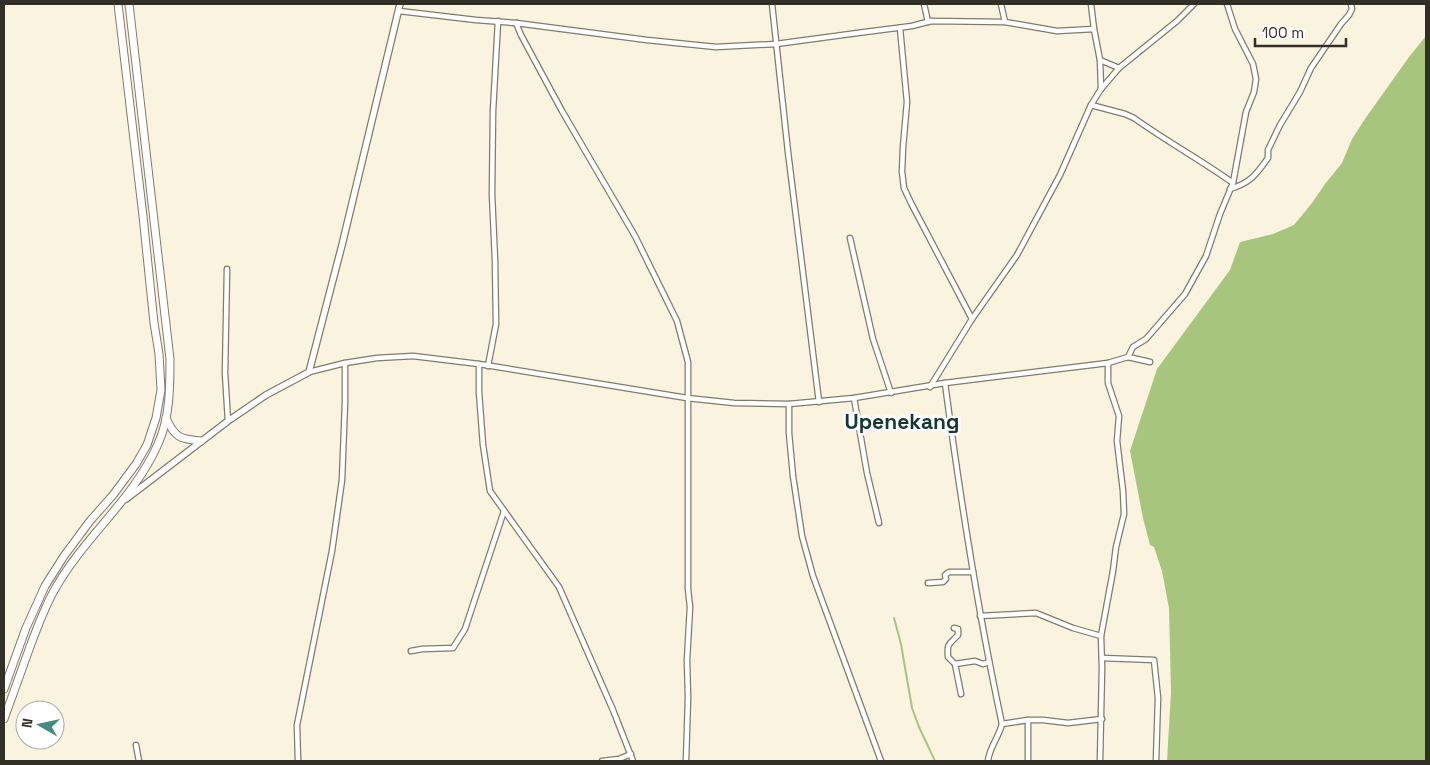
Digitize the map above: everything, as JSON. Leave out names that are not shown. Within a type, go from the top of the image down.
[{"type":"main road","points":[[4,688],[26,628],[45,586],[90,521],[113,495],[136,464],[147,445],[156,418],[161,390],[159,354],[118,4]]},
{"type":"main road","points":[[4,719],[38,628],[55,589],[101,525],[122,502],[143,473],[159,443],[166,418],[170,386],[170,359],[129,4]]},
{"type":"main road","points":[[152,301],[162,291]]},
{"type":"main road","points":[[166,418],[176,436],[186,440],[201,441]]},
{"type":"street","points":[[308,372],[344,236],[400,4]]},
{"type":"street","points":[[772,4],[804,292],[819,402]]},
{"type":"street","points":[[924,4],[928,22]]},
{"type":"street","points":[[1001,4],[1005,22]]},
{"type":"street","points":[[1091,4],[1100,60],[1101,89]]},
{"type":"street","points":[[930,387],[972,319],[1017,255],[1060,175],[1091,105],[1101,89],[1119,68],[1177,21],[1194,4]]},
{"type":"street","points":[[1128,357],[1133,347],[1146,339],[1185,294],[1206,256],[1232,183],[1246,112],[1254,92],[1256,79],[1253,64],[1235,28],[1227,4]]},
{"type":"street","points":[[1230,189],[1250,180],[1268,158],[1268,150],[1280,125],[1300,92],[1311,68],[1352,9],[1351,4]]},
{"type":"street","points":[[399,11],[716,47],[776,44],[900,28],[928,22],[1005,22],[1057,31],[1094,29]]},
{"type":"street","points":[[488,366],[496,324],[492,194],[493,111],[498,21]]},
{"type":"street","points":[[516,23],[562,110],[635,236],[677,321],[688,362],[688,589],[690,607],[687,660],[686,761]]},
{"type":"street","points":[[900,28],[907,102],[902,172],[904,188],[972,319]]},
{"type":"street","points":[[1100,60],[1119,68]]},
{"type":"street","points":[[1091,105],[1134,118],[1209,165],[1232,183]]},
{"type":"street","points":[[850,238],[873,339],[891,392]]},
{"type":"street","points":[[227,269],[225,373],[228,420]]},
{"type":"street","points":[[122,502],[228,420],[266,395],[308,372],[377,358],[413,356],[479,364],[687,398],[734,403],[789,404],[854,398],[930,387],[945,383],[1108,363],[1128,357],[1150,362]]},
{"type":"street","points":[[298,761],[297,725],[332,551],[342,480],[345,363]]},
{"type":"street","points":[[1100,761],[1102,719],[1101,636],[1114,571],[1116,547],[1124,514],[1124,491],[1117,442],[1120,416],[1108,383],[1108,363]]},
{"type":"street","points":[[479,364],[483,445],[490,491],[560,587],[633,761]]},
{"type":"street","points":[[945,383],[980,616],[1002,724],[988,761]]},
{"type":"street","points":[[854,398],[867,472],[879,523]]},
{"type":"street","points":[[789,404],[789,433],[793,476],[802,536],[813,576],[881,761]]},
{"type":"street","points":[[412,651],[453,648],[465,629],[504,511]]},
{"type":"street","points":[[928,583],[943,582],[949,572],[973,572]]},
{"type":"street","points":[[980,616],[1036,613],[1072,628],[1101,636]]},
{"type":"street","points":[[954,628],[958,629],[958,635],[949,644],[947,649],[948,658],[955,664],[961,694]]},
{"type":"street","points":[[1102,658],[1154,660],[1158,698],[1156,761]]},
{"type":"street","points":[[955,664],[975,661],[980,663],[989,662]]},
{"type":"street","points":[[1002,724],[1028,720],[1068,724],[1102,719]]},
{"type":"street","points":[[1028,720],[1028,761]]},
{"type":"street","points":[[136,745],[139,761]]},
{"type":"street","points":[[602,761],[619,759],[631,754]]},
{"type":"shaded area","points":[[1426,36],[1426,761],[1167,761],[1171,692],[1169,608],[1162,571],[1154,547],[1150,545],[1143,518],[1130,451],[1157,369],[1230,270],[1240,242],[1273,234],[1294,225],[1312,203],[1342,163],[1352,139],[1367,116]]},
{"type":"waterway","points":[[894,618],[901,644],[912,708],[935,761]]},
{"type":"district","name":"Upenekang","points":[[902,422]]}]
